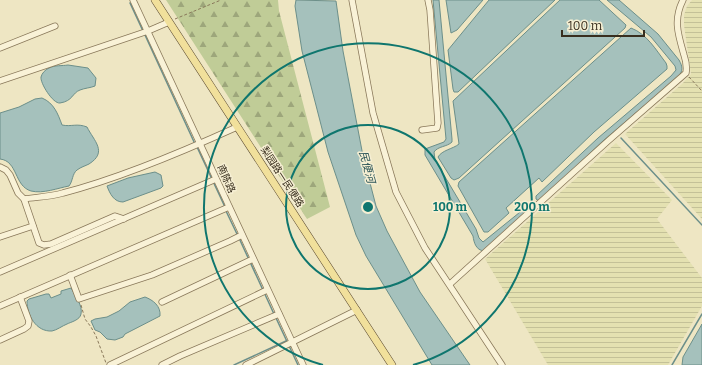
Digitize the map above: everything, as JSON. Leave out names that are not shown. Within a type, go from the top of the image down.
[{"type":"main road","name":"梨园路一民便路","points":[[155,0],[392,365]]},
{"type":"street","name":"南陈路","points":[[133,0],[145,32],[239,236],[290,344],[303,365]]},
{"type":"street","points":[[352,0],[373,113],[396,192],[425,248],[502,365]]},
{"type":"street","points":[[422,130],[435,129],[437,128],[438,123],[428,0]]},
{"type":"street","points":[[450,284],[608,141],[686,74],[686,62],[676,28],[678,10],[683,0]]},
{"type":"street","points":[[0,81],[145,32],[169,22]]},
{"type":"street","points":[[0,48],[55,26]]},
{"type":"street","points":[[24,199],[62,194],[130,172],[198,145],[237,127]]},
{"type":"street","points":[[0,167],[10,174],[18,193],[24,199],[39,243],[44,245],[51,244],[115,216],[124,219]]},
{"type":"street","points":[[0,272],[214,181]]},
{"type":"street","points":[[0,306],[227,208]]},
{"type":"street","points":[[0,237],[33,226]]},
{"type":"street","points":[[70,275],[79,299],[152,275],[239,236]]},
{"type":"street","points":[[162,302],[251,260]]},
{"type":"street","points":[[110,365],[265,291]]},
{"type":"street","points":[[0,340],[28,326],[29,321],[20,297]]},
{"type":"street","points":[[246,365],[357,310]]},
{"type":"street","points":[[162,365],[276,315]]},
{"type":"path","points":[[169,22],[221,0]]},
{"type":"path","points":[[686,74],[702,91]]},
{"type":"path","points":[[79,299],[85,319],[96,336],[106,365]]},
{"type":"shaded area","points":[[692,0],[702,0],[702,219],[625,134],[683,83],[691,74],[684,15],[687,6]]},
{"type":"shaded area","points":[[616,143],[672,200],[657,219],[702,278],[702,306],[668,365],[548,365],[485,259]]},
{"type":"green space","points":[[166,0],[278,0],[279,11],[330,207],[307,219]]},
{"type":"water","points":[[296,0],[336,1],[343,51],[363,156],[376,206],[387,231],[420,292],[470,365],[432,365],[366,256],[356,235],[328,152],[302,51],[295,6]]},
{"type":"water","points":[[433,0],[439,0],[452,139],[450,144],[434,152],[435,160],[476,229],[479,238],[483,242],[530,204],[532,204],[533,207],[484,251],[476,246],[473,236],[425,155],[425,149],[444,142],[446,139]]},
{"type":"water","points":[[446,0],[483,0],[457,30],[451,33]]},
{"type":"water","points":[[489,0],[555,0],[458,92],[454,92],[448,50]]},
{"type":"water","points":[[560,0],[599,0],[626,25],[625,28],[459,178],[454,180],[451,178],[438,157],[442,153],[459,144],[453,101]]},
{"type":"water","points":[[607,0],[619,0],[658,34],[679,60],[682,71],[678,77],[604,140],[539,201],[536,199],[536,196],[598,138],[671,76],[676,70],[675,66],[651,37]]},
{"type":"water","points":[[631,28],[642,34],[651,43],[666,63],[667,69],[594,132],[542,182],[539,178],[506,208],[509,213],[488,232],[484,232],[458,186],[459,182]]},
{"type":"water","points":[[68,65],[88,68],[96,78],[95,86],[77,91],[70,99],[60,103],[54,100],[48,93],[41,80],[41,77],[42,74],[49,68]]},
{"type":"water","points":[[42,98],[53,106],[62,125],[80,125],[87,127],[98,146],[99,151],[95,160],[75,172],[69,186],[36,192],[26,188],[18,179],[10,164],[0,159],[0,113],[19,107],[35,99]]},
{"type":"water","points":[[155,172],[161,175],[163,186],[161,188],[123,202],[117,201],[111,195],[107,186],[128,178]]},
{"type":"water","points":[[71,288],[81,308],[79,318],[52,331],[46,331],[37,326],[29,312],[27,301],[46,294],[49,294],[51,298],[61,294],[61,291]]},
{"type":"water","points":[[145,297],[158,306],[160,316],[115,340],[107,339],[100,332],[95,330],[91,321],[107,317],[119,311],[130,302]]},
{"type":"water","points":[[702,324],[702,365],[682,365],[683,357]]},
{"type":"waterway","points":[[130,3],[143,31]]},
{"type":"waterway","points":[[145,35],[195,144]]},
{"type":"waterway","points":[[621,138],[702,225]]},
{"type":"waterway","points":[[197,147],[225,207]]},
{"type":"waterway","points":[[226,211],[237,234]]},
{"type":"waterway","points":[[239,238],[274,314]]},
{"type":"waterway","points":[[672,365],[702,314]]},
{"type":"waterway","points":[[276,318],[298,365]]},
{"type":"waterway","points":[[234,365],[286,341]]},
{"type":"water label","name":"民便河","points":[[367,167]]}]
